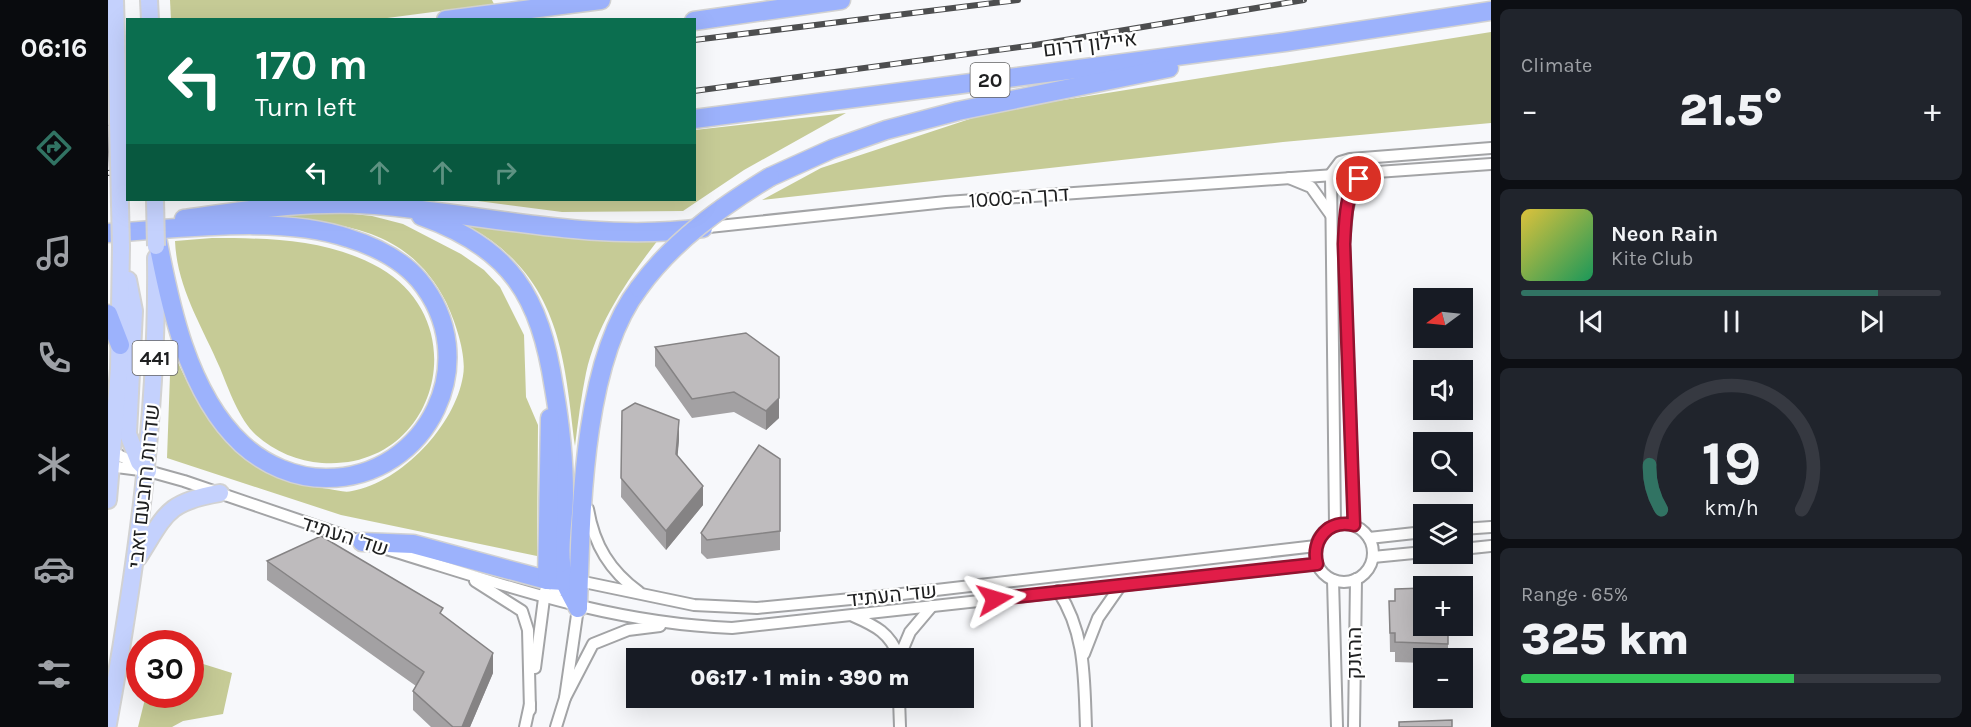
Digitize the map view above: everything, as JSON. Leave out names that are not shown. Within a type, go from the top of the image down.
[{"type":"highway","points":[[462,18],[601,0]]},
{"type":"highway","points":[[696,21],[841,0]]},
{"type":"highway","name":"איילון דרום","points":[[696,119],[1285,42],[1491,11]]},
{"type":"highway","points":[[564,583],[584,487],[604,358],[619,318],[639,288],[670,252],[725,205],[770,177],[832,149],[886,130],[958,111],[1030,98],[1285,42]]},
{"type":"highway","points":[[108,80],[126,76]]},
{"type":"highway","points":[[108,102],[126,99]]},
{"type":"highway","points":[[108,193],[126,191]]},
{"type":"highway","points":[[108,231],[299,204],[338,203],[393,207],[555,228],[618,232],[674,232],[709,227]]},
{"type":"highway","points":[[393,207],[469,237],[507,270],[528,297],[541,323],[550,365],[564,583],[578,608]]},
{"type":"highway","points":[[108,231],[294,227],[348,237],[388,255],[419,280],[431,296],[445,331],[448,349],[445,384],[434,414],[416,441],[390,461],[344,477],[314,478],[297,475],[257,455],[230,430],[194,370],[175,320],[157,241]]},
{"type":"highway","points":[[108,314],[120,345]]},
{"type":"highway","points":[[362,542],[413,544],[564,583]]},
{"type":"main road","name":"441","points":[[115,0],[121,247],[134,311],[128,434],[139,462],[148,471]]},
{"type":"main road","points":[[149,0],[150,18]]},
{"type":"main road","name":"441","points":[[155,201],[157,241]]},
{"type":"main road","name":"שדרות רחבעם זאבי","points":[[108,724],[136,561],[148,471],[155,365],[157,241]]},
{"type":"main road","name":"שדרות רחבעם זאבי","points":[[108,500],[119,369],[121,247]]},
{"type":"main road","points":[[108,389],[119,369]]},
{"type":"main road","points":[[136,561],[162,520],[178,504],[220,494]]},
{"type":"street","name":"דרך ה-1000","points":[[1331,174],[1340,162],[1350,159],[1491,148]]},
{"type":"street","name":"דרך ה-1000","points":[[709,227],[946,202],[1491,164]]},
{"type":"street","points":[[1354,525],[1344,244],[1347,211],[1354,183],[1370,172]]},
{"type":"street","points":[[1331,174],[1335,525]]},
{"type":"street","points":[[1286,177],[1311,188],[1331,215]]},
{"type":"street","name":"שד' העתיד","points":[[110,458],[362,542],[461,572],[564,583],[694,605],[758,608],[905,594],[1316,546]]},
{"type":"street","points":[[584,487],[591,528],[607,562],[619,578],[644,596]]},
{"type":"street","points":[[1335,525],[1354,525],[1369,538],[1373,557],[1367,571],[1356,579],[1334,580],[1317,564],[1316,546],[1323,533],[1335,525]]},
{"type":"street","points":[[1473,528],[1491,527]]},
{"type":"street","points":[[1369,538],[1413,533]]},
{"type":"street","points":[[1473,548],[1491,546]]},
{"type":"street","points":[[1373,557],[1413,553]]},
{"type":"street","name":"שד' העתיד","points":[[564,583],[578,608],[675,624],[732,628],[1317,564]]},
{"type":"street","points":[[461,572],[522,611],[528,630],[530,710]]},
{"type":"street","name":"ההזנק","points":[[1354,727],[1356,579]]},
{"type":"street","name":"ההזנק","points":[[1334,580],[1337,727]]},
{"type":"street","points":[[525,727],[564,583]]},
{"type":"street","points":[[1083,654],[1098,618],[1121,585]]},
{"type":"street","points":[[1058,591],[1070,609],[1083,654],[1086,727]]},
{"type":"street","points":[[903,648],[910,632],[932,606]]},
{"type":"street","points":[[556,727],[565,698],[578,608]]},
{"type":"street","points":[[853,616],[880,628],[893,641],[895,648]]},
{"type":"street","points":[[565,698],[593,644],[628,630],[675,624]]},
{"type":"street","points":[[899,708],[900,727]]},
{"type":"green space","points":[[170,0],[492,0],[494,4],[387,18],[171,18]]},
{"type":"green space","points":[[1491,32],[1491,123],[1283,142],[762,200],[821,168],[994,111]]},
{"type":"green space","points":[[846,113],[744,170],[683,211],[562,212],[478,201],[696,201],[696,130]]},
{"type":"green space","points":[[303,213],[372,216],[403,224],[461,254],[484,270],[500,287],[524,335],[526,397],[538,425],[537,556],[341,515],[167,458],[171,347],[200,406],[230,445],[262,469],[306,485],[346,492],[371,485],[389,476],[407,464],[423,448],[438,432],[449,413],[458,395],[463,376],[463,358],[453,319],[432,279],[406,253],[384,239],[371,234],[334,224],[269,217]]},
{"type":"green space","points":[[456,221],[596,240],[658,240],[615,302],[598,337],[586,373],[575,446],[563,360],[546,308],[533,284],[515,261],[488,238]]},
{"type":"green space","points":[[212,238],[298,242],[340,251],[380,268],[410,292],[428,323],[434,356],[430,389],[416,419],[393,444],[361,459],[322,463],[296,458],[279,451],[256,435],[244,421],[235,404],[180,275],[175,241]]},
{"type":"green space","points":[[204,664],[232,673],[223,714],[183,721],[172,727],[138,727],[143,708],[204,708]]},
{"type":"building","points":[[746,333],[779,357],[779,398],[766,411],[734,392],[692,399],[655,347]]},
{"type":"building","points":[[635,403],[679,420],[676,454],[703,486],[666,531],[621,478],[622,411]]},
{"type":"building","points":[[759,445],[780,459],[780,531],[707,540],[701,533]]},
{"type":"building","points":[[321,536],[443,608],[440,613],[493,653],[462,727],[453,727],[413,691],[424,672],[267,561]]},
{"type":"building","points":[[1413,588],[1413,636],[1448,636],[1448,644],[1395,642],[1395,633],[1390,633],[1389,601],[1395,601],[1395,589]]},
{"type":"building","points":[[1452,720],[1452,727],[1399,727],[1399,722]]},
{"type":"railway","points":[[696,40],[1018,0]]},
{"type":"railway","points":[[696,91],[1035,45],[1304,0]]},
{"type":"railway","points":[[108,123],[126,120]]},
{"type":"railway","points":[[108,173],[126,170]]},
{"type":"route","points":[[995,599],[1317,564],[1316,546],[1323,533],[1335,525],[1354,525],[1344,244],[1347,211],[1354,183],[1359,179]]}]
